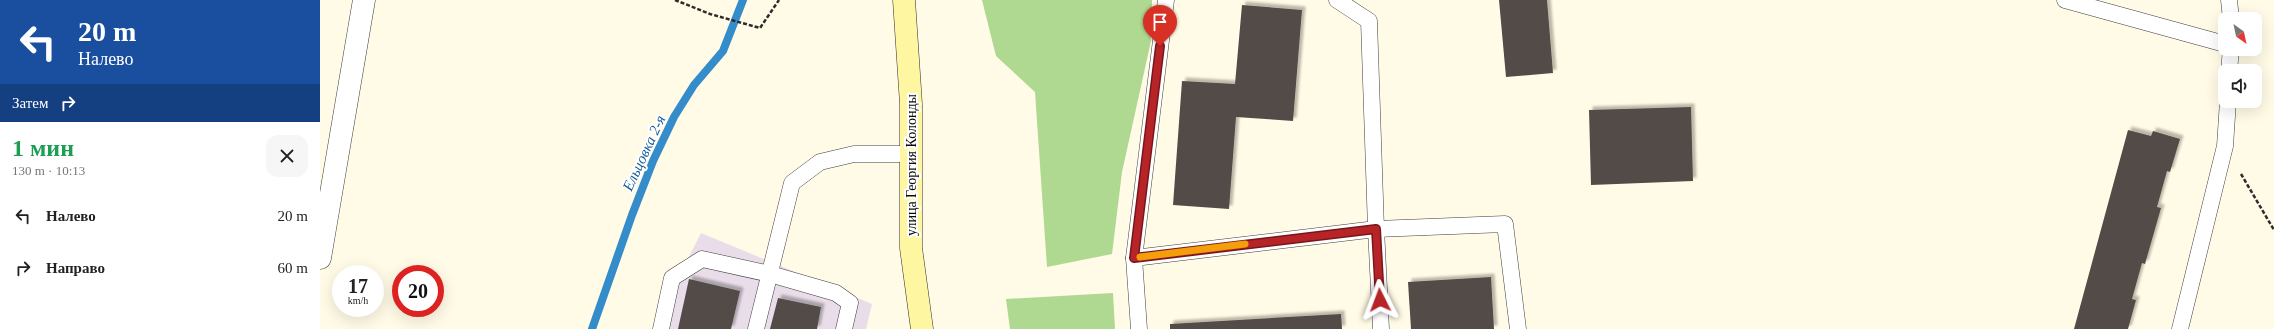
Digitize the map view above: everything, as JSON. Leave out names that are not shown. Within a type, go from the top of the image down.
[{"type":"main road","name":"улица Георгия Колонды","points":[[904,0],[911,104],[911,248],[922,329]]},
{"type":"street","points":[[320,254],[364,0]]},
{"type":"lane","points":[[1139,329],[1134,258],[1166,0]]},
{"type":"lane","points":[[1337,0],[1369,21],[1381,329]]},
{"type":"lane","points":[[2065,0],[2218,42]]},
{"type":"lane","points":[[2229,0],[2230,12]]},
{"type":"lane","points":[[2180,329],[2225,146],[2228,108]]},
{"type":"lane","points":[[756,329],[792,183],[820,162],[854,154],[912,154]]},
{"type":"lane","points":[[1134,258],[1376,229],[1504,224],[1518,329]]},
{"type":"lane","points":[[661,329],[672,278],[702,259],[770,274],[836,293],[850,303],[844,329]]},
{"type":"path","points":[[675,0],[710,14],[760,28],[779,0]]},
{"type":"path","points":[[2225,146],[2274,230]]},
{"type":"shaded area","points":[[701,233],[872,304],[866,329],[652,329]]},
{"type":"green space","points":[[982,0],[1152,0],[1151,41],[1122,172],[1112,254],[1047,267],[1035,92],[996,56]]},
{"type":"green space","points":[[1113,293],[1115,329],[1010,329],[1006,299]]},
{"type":"building","points":[[1499,0],[1547,0],[1553,73],[1506,77]]},
{"type":"building","points":[[1242,5],[1302,10],[1293,121],[1236,117],[1229,209],[1173,205],[1182,81],[1235,84]]},
{"type":"building","points":[[1691,107],[1693,181],[1591,185],[1589,110]]},
{"type":"building","points":[[2128,130],[2151,136],[2153,131],[2180,139],[2170,172],[2167,171],[2157,207],[2161,208],[2145,264],[2142,263],[2132,299],[2136,300],[2128,329],[2074,329]]},
{"type":"building","points":[[1491,277],[1494,329],[1411,329],[1408,282]]},
{"type":"building","points":[[689,279],[740,291],[731,329],[678,329]]},
{"type":"building","points":[[778,298],[821,307],[817,329],[770,329]]},
{"type":"building","points":[[1341,314],[1342,329],[1170,329],[1170,324]]},
{"type":"waterway","name":"Ельцовка 2-я","points":[[592,329],[632,215],[653,161],[674,117],[694,85],[723,51],[743,0]]},
{"type":"slow traffic","points":[[1140,257],[1245,244]]},
{"type":"route","points":[[1160,46],[1134,258],[1376,229],[1380,300]]}]
